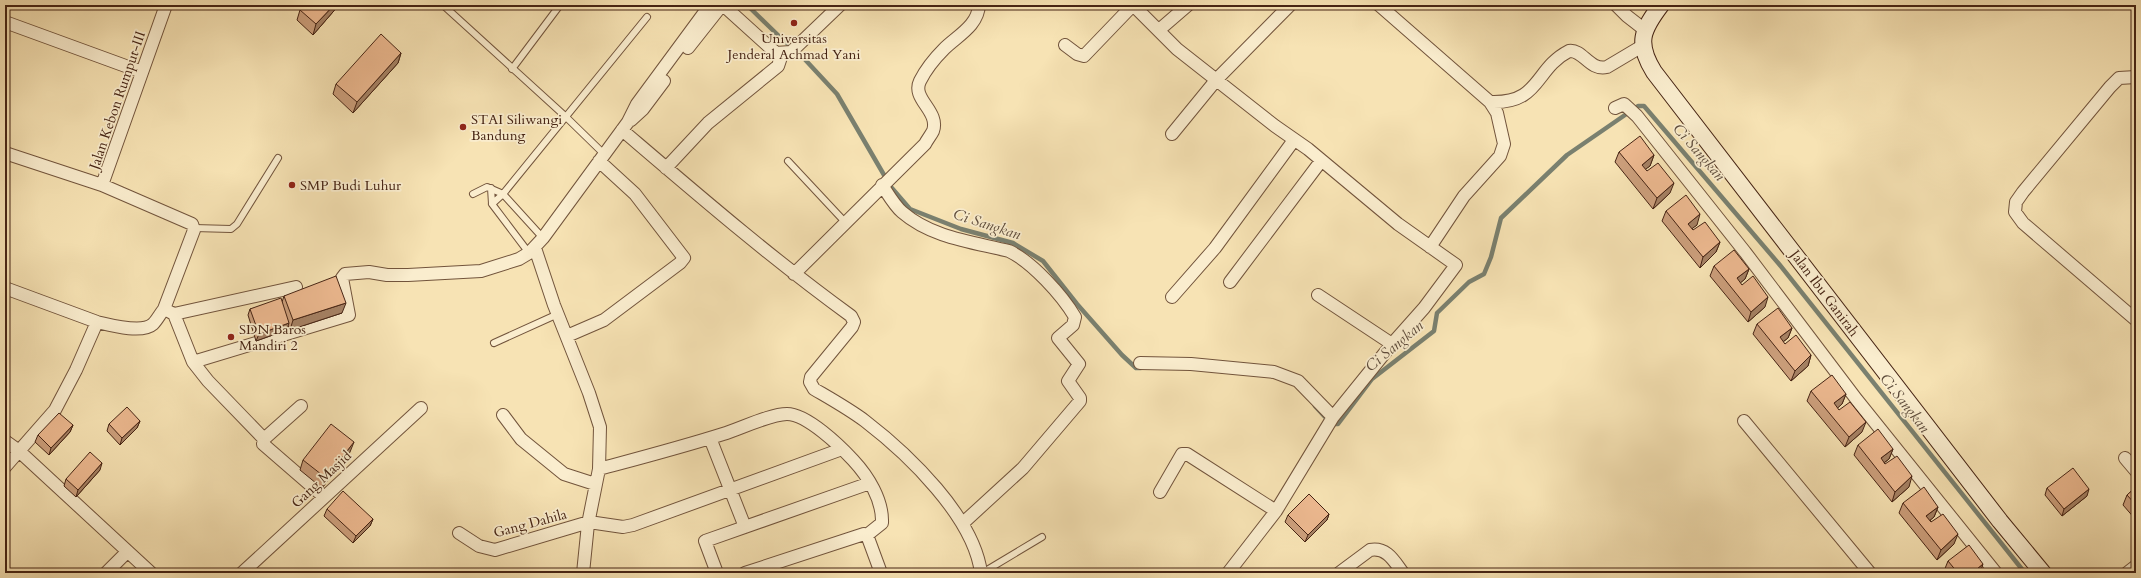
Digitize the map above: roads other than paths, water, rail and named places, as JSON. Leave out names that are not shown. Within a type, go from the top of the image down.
[{"type":"main road","points":[[1644,37],[1661,5]]},
{"type":"main road","name":"Jalan Ibu Ganirah","points":[[1644,37],[1647,60],[1654,72],[2000,521],[2044,573]]},
{"type":"street","name":"Jalan Kebon Rumput-III","points":[[166,5],[102,185],[190,222],[194,228]]},
{"type":"street","points":[[677,57],[710,5]]},
{"type":"street","points":[[194,362],[349,315],[342,278],[345,274],[369,272],[388,275],[408,275],[481,271],[514,261],[532,250],[543,238],[625,126],[637,104],[722,5],[771,49],[790,51]]},
{"type":"street","points":[[666,168],[708,123],[778,66],[790,51],[840,5]]},
{"type":"street","points":[[794,274],[885,181],[924,144],[933,131],[934,120],[918,94],[918,86],[921,79],[945,49],[969,28],[976,19],[979,5]]},
{"type":"street","points":[[1065,45],[1077,54],[1084,56],[1133,5],[1177,49],[1321,161],[1398,224],[1456,265],[1424,308],[1392,344],[1333,417],[1276,511],[1228,573]]},
{"type":"street","points":[[1159,30],[1188,5]]},
{"type":"street","points":[[1172,134],[1217,79],[1290,5]]},
{"type":"street","points":[[1380,5],[1490,102],[1497,113],[1504,144],[1500,156],[1464,196],[1430,247]]},
{"type":"street","points":[[1490,102],[1512,101],[1521,98],[1551,66],[1569,51],[1575,52],[1595,66],[1602,68],[1607,67],[1644,37],[1616,5]]},
{"type":"street","points":[[5,22],[142,72]]},
{"type":"street","points":[[2136,77],[2119,78],[2110,87],[2023,192],[2016,202],[2015,212],[2023,223],[2136,320]]},
{"type":"street","points":[[1621,107],[1637,116],[1745,252],[1857,400],[1996,573]]},
{"type":"street","points":[[625,126],[666,168],[794,274],[851,316],[854,322],[852,327],[812,377],[810,382],[814,388],[865,421],[893,445],[947,500],[963,523],[978,556],[981,573]]},
{"type":"street","points":[[1172,297],[1215,248],[1294,140]]},
{"type":"street","points":[[5,153],[102,185]]},
{"type":"street","points":[[567,336],[604,320],[638,296],[680,263],[684,258],[635,194],[601,158]]},
{"type":"street","points":[[1230,282],[1321,161]]},
{"type":"street","points":[[885,181],[903,213],[947,236],[1018,255],[1044,278],[1075,316],[1073,325],[1058,338],[1079,364],[1068,381],[1080,398],[1080,401],[1023,468],[963,523]]},
{"type":"street","points":[[194,228],[169,312],[194,362],[208,381],[264,439]]},
{"type":"street","points":[[532,250],[567,336],[600,427],[599,469],[589,522],[583,573]]},
{"type":"street","points":[[5,288],[97,322],[120,328],[142,328],[153,324],[169,312],[296,287]]},
{"type":"street","points":[[1318,295],[1392,344]]},
{"type":"street","points":[[5,467],[55,410],[76,370],[97,322]]},
{"type":"street","points":[[1140,363],[1191,364],[1274,372],[1298,382],[1333,417]]},
{"type":"street","points":[[301,406],[264,439],[263,444],[323,496]]},
{"type":"street","name":"Gang Masjid","points":[[242,573],[323,496],[421,408]]},
{"type":"street","points":[[599,469],[710,438],[787,414],[811,424],[842,449],[860,467],[870,483],[879,504],[882,521],[867,535],[864,534],[745,573]]},
{"type":"street","points":[[503,415],[521,439],[564,474],[595,484]]},
{"type":"street","points":[[1744,420],[1870,573]]},
{"type":"street","points":[[710,438],[745,527]]},
{"type":"street","points":[[5,441],[19,451],[151,573]]},
{"type":"street","points":[[589,522],[629,526],[842,449]]},
{"type":"street","points":[[1160,492],[1182,454],[1187,454],[1276,511]]},
{"type":"street","points":[[2125,458],[2136,471]]},
{"type":"street","points":[[717,573],[705,541],[870,483]]},
{"type":"street","name":"Gang Dahila","points":[[459,533],[479,546],[495,550],[589,522]]},
{"type":"street","points":[[867,535],[881,573]]},
{"type":"street","points":[[1339,573],[1370,550],[1374,549],[1387,553],[1403,573]]},
{"type":"street","points":[[106,573],[127,552]]},
{"type":"street","points":[[2127,573],[2136,566]]},
{"type":"lane","points":[[443,5],[565,116],[601,158]]},
{"type":"lane","points":[[512,69],[560,5]]},
{"type":"lane","points":[[492,204],[503,194],[646,17]]},
{"type":"lane","points":[[194,228],[226,230],[237,224],[278,158]]},
{"type":"lane","points":[[788,161],[845,222]]},
{"type":"lane","points":[[473,194],[484,187],[491,188],[503,194],[543,238]]},
{"type":"lane","points":[[491,188],[492,204],[532,250]]},
{"type":"lane","points":[[494,343],[558,314]]},
{"type":"lane","points":[[981,573],[1042,537]]},
{"type":"waterway","name":"Ci Sangkan","points":[[747,5],[783,40],[798,52],[837,94],[891,187],[910,209],[961,229],[1013,243],[1043,261],[1077,304],[1122,355],[1136,368],[1141,368]]},
{"type":"waterway","name":"Ci Sangkan","points":[[1333,424],[1338,424],[1372,379],[1434,331],[1437,313],[1469,282],[1484,274],[1491,257],[1501,218],[1567,155],[1638,106],[1644,106],[1779,264],[2025,573]]},
{"type":"waterway","name":"Ci Sangkan","points":[[1315,406],[1326,418]]},
{"type":"place","name":"Universitas Jenderal Achmad Yani","points":[[794,23]]},
{"type":"place","name":"STAI Siliwangi Bandung","points":[[463,127]]},
{"type":"place","name":"SMP Budi Luhur","points":[[292,185]]},
{"type":"place","name":"SDN Baros Mandiri 2","points":[[231,337]]}]
